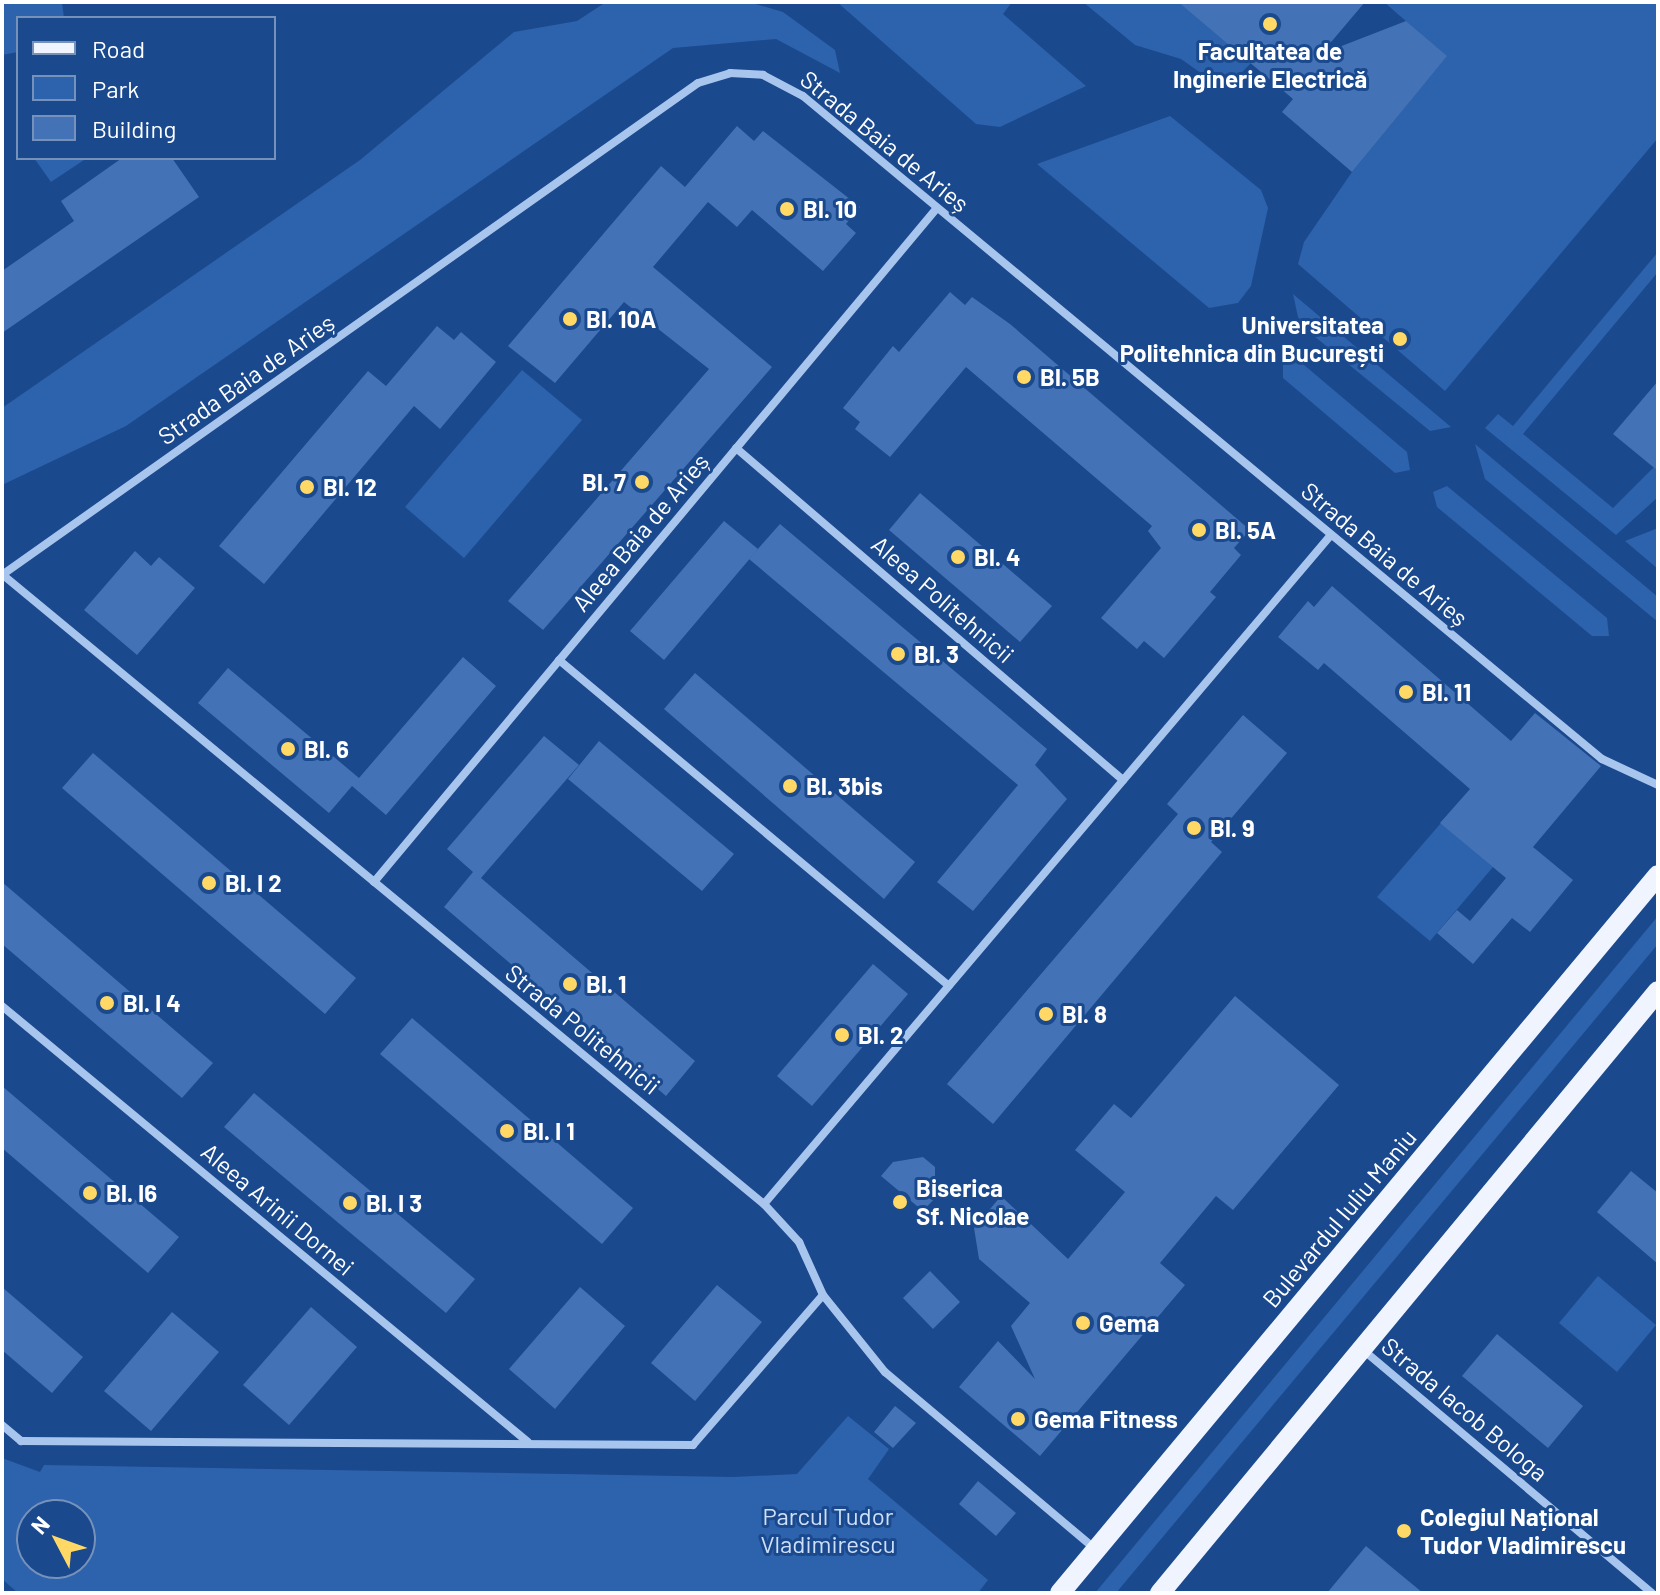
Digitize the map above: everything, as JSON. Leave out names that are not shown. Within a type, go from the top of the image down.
[{"type":"main road","name":"Bulevardul Iuliu Maniu","points":[[1060,1593],[1658,875]]},
{"type":"main road","points":[[1160,1593],[1658,991]]},
{"type":"street","name":"Strada Baia de Arieș","points":[[2,575],[698,83],[730,73],[784,84],[1602,759],[1658,785]]},
{"type":"street","name":"Aleea Baia de Arieș","points":[[374,882],[937,208]]},
{"type":"street","name":"Aleea Politehnicii","points":[[736,448],[1123,780]]},
{"type":"street","points":[[764,1204],[1331,535]]},
{"type":"street","name":"Strada Politehnicii","points":[[2,575],[764,1204],[799,1242],[823,1295],[885,1372],[1096,1550]]},
{"type":"street","points":[[559,660],[949,986]]},
{"type":"street","name":"Aleea Arinii Dornei","points":[[2,1006],[529,1442]]},
{"type":"street","points":[[2,1425],[21,1441],[693,1445],[823,1295]]},
{"type":"street","name":"Strada Iacob Bologa","points":[[1362,1349],[1652,1593]]},
{"type":"green space","points":[[2,2],[62,2],[64,16],[16,16],[16,52],[2,55]]},
{"type":"green space","points":[[606,2],[749,2],[783,12],[835,50],[840,73],[776,39],[673,48],[126,426],[2,485],[2,408],[360,160],[514,32],[577,21]]},
{"type":"green space","points":[[837,2],[1012,2],[1003,14],[1086,86],[1000,127],[976,124]]},
{"type":"green space","points":[[1083,2],[1178,2],[1251,63],[1225,90],[1181,59],[1135,45]]},
{"type":"green space","points":[[1384,2],[1658,2],[1658,138],[1445,391],[1298,264],[1304,242],[1352,172],[1446,56]]},
{"type":"green space","points":[[1170,116],[1261,190],[1268,208],[1251,286],[1238,303],[1209,308],[1037,164]]},
{"type":"green space","points":[[35,160],[84,160],[51,182]]},
{"type":"green space","points":[[1658,252],[1658,272],[1523,434],[1613,508],[1654,467],[1658,471],[1658,497],[1616,535],[1485,428],[1498,414],[1513,426]]},
{"type":"green space","points":[[1293,294],[1451,427],[1430,431],[1314,336],[1298,317]]},
{"type":"green space","points":[[1283,359],[1297,359],[1407,452],[1410,470],[1395,473],[1283,378]]},
{"type":"green space","points":[[522,370],[582,420],[464,558],[405,507]]},
{"type":"green space","points":[[1475,444],[1658,597],[1658,622],[1485,479]]},
{"type":"green space","points":[[1447,486],[1607,618],[1609,636],[1592,636],[1437,507],[1433,492]]},
{"type":"green space","points":[[1658,528],[1658,569],[1625,541]]},
{"type":"green space","points":[[1441,823],[1493,867],[1430,941],[1377,897]]},
{"type":"green space","points":[[1658,916],[1658,944],[1116,1593],[1095,1593]]},
{"type":"green space","points":[[1598,1276],[1656,1325],[1617,1372],[1559,1323]]},
{"type":"green space","name":"Parcul Tudor Vladimirescu","points":[[848,1416],[889,1449],[868,1479],[988,1580],[978,1593],[18,1593],[2,1579],[2,1458],[40,1472],[44,1465],[733,1477],[797,1474]]},
{"type":"building","points":[[1178,2],[1365,2],[1321,54],[1406,21],[1447,56],[1352,172],[1282,112],[1293,99]]},
{"type":"building","points":[[737,126],[754,141],[763,131],[860,207],[846,224],[856,233],[823,271],[752,210],[737,227],[708,202],[653,267],[772,367],[543,630],[508,601],[709,369],[624,302],[555,383],[508,346],[661,166],[685,187]]},
{"type":"building","points":[[119,160],[173,160],[199,197],[2,333],[2,271],[74,221],[61,201]]},
{"type":"building","points":[[950,292],[965,305],[972,297],[1010,324],[1250,530],[1234,548],[1241,555],[1210,592],[1216,597],[1164,658],[1144,641],[1137,649],[1101,618],[1161,548],[1148,531],[1152,526],[966,367],[890,457],[855,429],[860,422],[843,408],[893,346],[899,352]]},
{"type":"building","name":"Bl. 12","points":[[437,326],[454,340],[461,332],[496,362],[440,429],[414,406],[264,584],[219,546],[368,371],[386,386]]},
{"type":"building","points":[[1658,381],[1658,471],[1613,434]]},
{"type":"building","name":"Bl. 4","points":[[920,493],[1052,606],[1020,642],[889,530]]},
{"type":"building","points":[[724,521],[758,549],[664,660],[630,631]]},
{"type":"building","name":"Bl. 3","points":[[780,524],[1047,749],[1035,765],[1067,799],[973,911],[937,882],[1018,785],[749,559]]},
{"type":"building","points":[[135,551],[151,566],[159,557],[195,588],[137,655],[84,610]]},
{"type":"building","points":[[1332,586],[1511,741],[1535,713],[1601,766],[1533,847],[1573,880],[1530,932],[1512,918],[1473,964],[1437,933],[1457,910],[1470,921],[1506,878],[1440,823],[1470,789],[1324,663],[1318,670],[1278,637],[1308,601],[1314,607]]},
{"type":"building","points":[[463,657],[496,686],[386,815],[352,786],[329,813],[198,703],[228,668],[359,778]]},
{"type":"building","name":"Bl. 3bis","points":[[695,673],[915,862],[884,899],[664,709]]},
{"type":"building","points":[[1243,715],[1287,753],[1211,842],[1222,852],[993,1124],[947,1084],[1178,814],[1167,804]]},
{"type":"building","name":"Bl. 1","points":[[544,736],[579,765],[481,878],[695,1061],[666,1096],[444,907],[473,872],[447,849]]},
{"type":"building","points":[[599,741],[734,854],[702,891],[568,779]]},
{"type":"building","name":"Bl. I 2","points":[[93,753],[356,978],[325,1014],[62,788]]},
{"type":"building","name":"Bl. I 4","points":[[2,882],[213,1063],[182,1098],[2,944]]},
{"type":"building","name":"Bl. 2","points":[[873,964],[908,994],[812,1106],[777,1076]]},
{"type":"building","points":[[1235,996],[1339,1085],[1233,1210],[1216,1196],[1160,1263],[1185,1285],[1040,1456],[959,1387],[998,1341],[1035,1379],[1011,1326],[1030,1303],[979,1259],[974,1228],[1001,1196],[1068,1259],[1125,1192],[1075,1150],[1114,1104],[1131,1118]]},
{"type":"building","name":"Bl. I 1","points":[[412,1018],[633,1208],[602,1244],[380,1054]]},
{"type":"building","name":"Bl. I6","points":[[2,1086],[179,1237],[148,1273],[2,1148]]},
{"type":"building","name":"Bl. I 3","points":[[254,1093],[475,1279],[446,1313],[224,1127]]},
{"type":"building","points":[[923,1157],[935,1167],[935,1198],[923,1211],[881,1176],[893,1162]]},
{"type":"building","points":[[1631,1171],[1658,1193],[1658,1264],[1597,1212]]},
{"type":"building","points":[[930,1271],[960,1302],[933,1329],[903,1298]]},
{"type":"building","points":[[717,1285],[762,1322],[695,1401],[651,1363]]},
{"type":"building","points":[[2,1287],[83,1357],[52,1393],[2,1350]]},
{"type":"building","points":[[580,1287],[625,1326],[555,1409],[509,1369]]},
{"type":"building","points":[[311,1307],[357,1347],[289,1425],[243,1385]]},
{"type":"building","points":[[172,1312],[219,1352],[151,1431],[104,1391]]},
{"type":"building","points":[[1497,1334],[1583,1406],[1548,1448],[1462,1376]]},
{"type":"building","points":[[895,1406],[916,1423],[893,1448],[874,1432]]},
{"type":"building","points":[[978,1481],[1016,1513],[996,1536],[959,1504]]},
{"type":"building","points":[[1366,1546],[1423,1593],[1327,1593]]},
{"type":"place","name":"Facultatea de Inginerie Electrică","points":[[1270,24]]},
{"type":"place","name":"Bl. 10","points":[[787,209]]},
{"type":"place","name":"Bl. 10A","points":[[570,319]]},
{"type":"place","name":"Universitatea Politehnica din București","points":[[1400,339]]},
{"type":"place","name":"Bl. 5B","points":[[1024,377]]},
{"type":"place","name":"Bl. 7","points":[[642,482]]},
{"type":"place","name":"Bl. 12","points":[[307,487]]},
{"type":"place","name":"Bl. 5A","points":[[1199,530]]},
{"type":"place","name":"Bl. 4","points":[[958,557]]},
{"type":"place","name":"Bl. 3","points":[[898,654]]},
{"type":"place","name":"Bl. 11","points":[[1406,692]]},
{"type":"place","name":"Bl. 6","points":[[288,749]]},
{"type":"place","name":"Bl. 3bis","points":[[790,786]]},
{"type":"place","name":"Bl. 9","points":[[1194,828]]},
{"type":"place","name":"Bl. I 2","points":[[209,883]]},
{"type":"place","name":"Bl. 1","points":[[570,984]]},
{"type":"place","name":"Bl. I 4","points":[[107,1003]]},
{"type":"place","name":"Bl. 8","points":[[1046,1014]]},
{"type":"place","name":"Bl. 2","points":[[842,1035]]},
{"type":"place","name":"Bl. I 1","points":[[507,1131]]},
{"type":"place","name":"Bl. I6","points":[[90,1193]]},
{"type":"place","name":"Biserica Sf. Nicolae","points":[[900,1202]]},
{"type":"place","name":"Bl. I 3","points":[[350,1203]]},
{"type":"place","name":"Gema","points":[[1083,1323]]},
{"type":"place","name":"Gema Fitness","points":[[1018,1419]]},
{"type":"place","name":"Colegiul Național Tudor Vladimirescu","points":[[1404,1531]]}]
